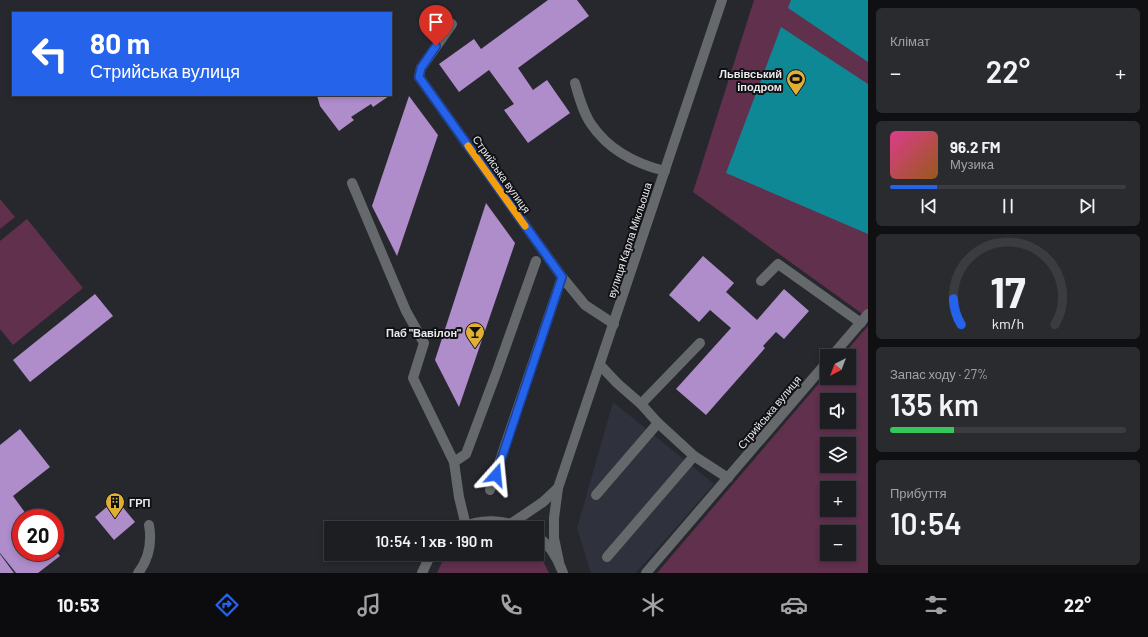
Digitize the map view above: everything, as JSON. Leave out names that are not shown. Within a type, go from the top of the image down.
[{"type":"street","name":"вулиця Карла Мікльоша","points":[[563,573],[554,538],[554,518],[558,488],[722,0]]},
{"type":"street","name":"Стрийська вулиця","points":[[452,24],[421,68],[419,77],[562,277],[585,305],[614,324]]},
{"type":"street","points":[[575,83],[584,111],[591,124],[606,140],[632,160],[646,166],[665,171]]},
{"type":"street","points":[[352,183],[406,311],[424,343],[413,378],[454,462],[463,521]]},
{"type":"street","points":[[454,462],[466,454],[536,261]]},
{"type":"street","points":[[762,281],[778,264],[861,322]]},
{"type":"street","points":[[490,490],[562,277]]},
{"type":"street","points":[[838,349],[868,314]]},
{"type":"street","points":[[641,404],[700,343]]},
{"type":"street","points":[[600,365],[617,383],[641,404],[658,423],[694,456],[728,478]]},
{"type":"street","name":"Стрийська вулиця","points":[[646,573],[820,370]]},
{"type":"street","points":[[596,495],[658,423]]},
{"type":"street","points":[[607,558],[694,456]]},
{"type":"street","name":"вулиця Карла Мікльоша","points":[[515,521],[543,502],[558,488]]},
{"type":"street","points":[[138,573],[144,565],[149,551],[149,525]]},
{"type":"street","name":"вулиця Карла Мікльоша","points":[[544,542],[551,548],[559,562]]},
{"type":"street","points":[[422,573],[428,561]]},
{"type":"shaded area","name":"Львівський іподром","points":[[754,0],[868,0],[868,318],[693,192]]},
{"type":"shaded area","points":[[0,199],[15,217],[0,229]]},
{"type":"shaded area","points":[[27,219],[83,288],[13,345],[0,329],[0,241]]},
{"type":"shaded area","points":[[868,326],[868,573],[657,573],[820,382],[820,385],[856,385],[856,349],[848,349]]},
{"type":"shaded area","points":[[613,402],[714,484],[636,573],[591,573],[577,528]]},
{"type":"shaded area","points":[[443,561],[543,561],[549,573],[437,573]]},
{"type":"water","points":[[791,0],[868,0],[868,62],[788,8]]},
{"type":"water","points":[[781,27],[868,84],[868,234],[726,173]]},
{"type":"building","points":[[548,0],[577,0],[589,16],[518,68],[533,90],[547,80],[570,113],[528,143],[504,110],[514,104],[489,70],[459,92],[439,64],[474,39],[481,49]]},
{"type":"building","points":[[317,96],[389,96],[373,107],[371,104],[351,117],[354,120],[339,131],[320,106]]},
{"type":"building","points":[[409,96],[438,135],[397,256],[372,206]]},
{"type":"building","points":[[486,203],[515,243],[459,407],[435,360]]},
{"type":"building","points":[[703,256],[734,283],[726,292],[757,320],[784,289],[809,311],[784,339],[776,332],[763,346],[765,348],[706,415],[676,389],[731,328],[710,310],[699,322],[669,295]]},
{"type":"building","points":[[95,294],[113,316],[30,382],[13,360]]},
{"type":"building","points":[[20,429],[50,467],[13,496],[22,509],[12,509],[12,561],[54,561],[38,573],[16,573],[0,553],[0,445]]},
{"type":"building","name":"ГРП","points":[[116,499],[135,522],[114,540],[95,517]]},
{"type":"building","points":[[0,554],[14,573],[0,573]]},
{"type":"slow traffic","points":[[468,146],[525,226]]},
{"type":"place","name":"Львівський іподром","points":[[796,96]]},
{"type":"place","name":"Паб \"Вавілон\"","points":[[475,349]]},
{"type":"place","name":"ГРП","points":[[115,519]]},
{"type":"route","points":[[436,46],[421,68],[419,77],[562,277],[496,475]]}]
